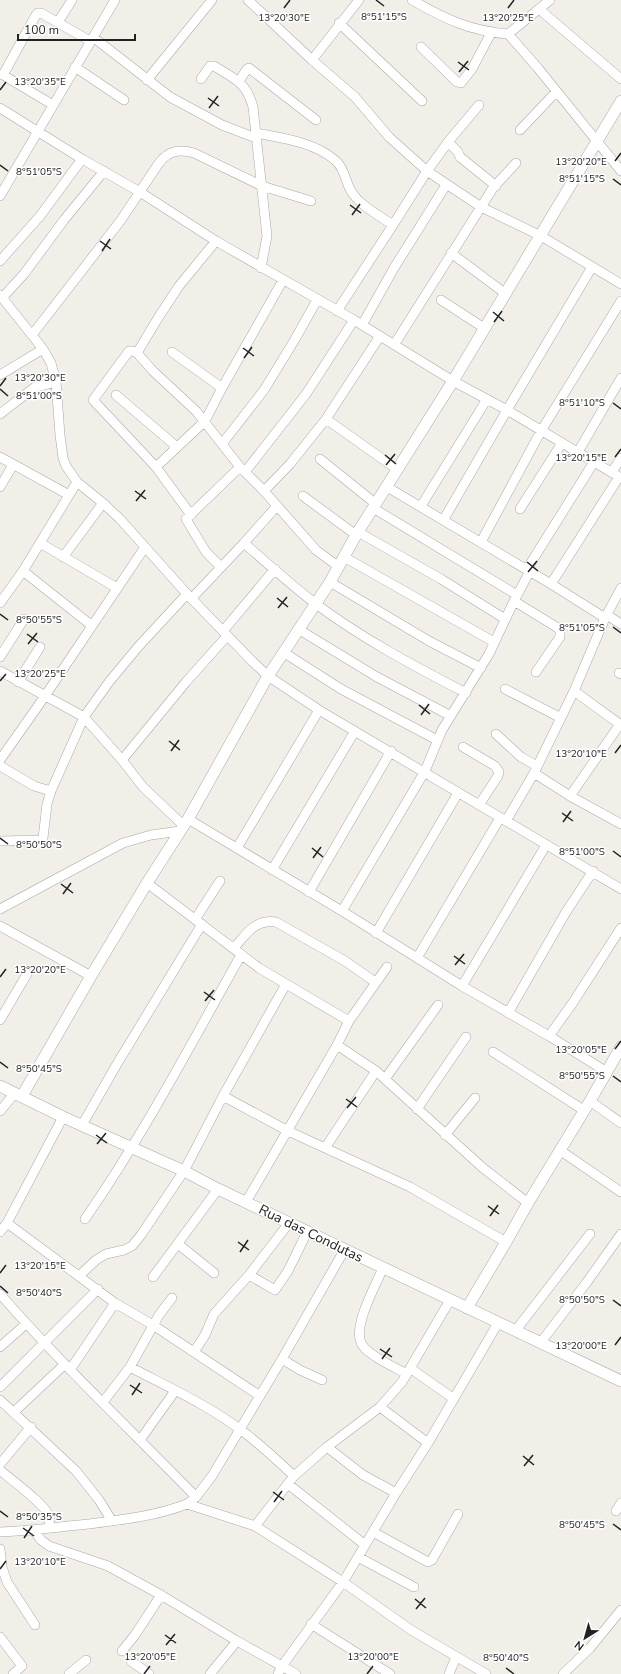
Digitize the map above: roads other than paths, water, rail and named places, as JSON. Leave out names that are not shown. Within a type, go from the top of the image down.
[{"type":"street","points":[[58,22],[72,0]]},
{"type":"street","points":[[0,196],[52,104],[115,0]]},
{"type":"street","points":[[147,80],[212,0]]},
{"type":"street","points":[[248,0],[312,60],[355,97],[389,138],[426,171],[481,207],[541,236],[621,284]]},
{"type":"street","points":[[312,60],[339,23],[359,0]]},
{"type":"street","points":[[412,0],[441,17],[457,24],[491,33],[508,34],[543,3],[621,79]]},
{"type":"street","points":[[52,104],[3,74],[38,13],[41,13],[92,39],[170,97],[222,125],[256,136],[306,144],[331,157],[338,162],[350,191],[393,226]]},
{"type":"street","points":[[339,23],[422,101]]},
{"type":"street","points":[[421,47],[457,82],[461,83],[472,69],[491,33]]},
{"type":"street","points":[[508,34],[537,67],[621,171]]},
{"type":"street","points":[[200,80],[212,65],[238,81],[246,89],[253,107],[267,236],[261,268]]},
{"type":"street","points":[[75,66],[124,100]]},
{"type":"street","points":[[238,81],[249,68],[316,120]]},
{"type":"street","points":[[520,130],[556,92]]},
{"type":"street","points":[[0,1111],[18,1094],[184,825],[268,676],[339,568],[357,533],[453,381],[621,101]]},
{"type":"street","points":[[337,311],[393,226],[426,171],[479,105]]},
{"type":"street","points":[[0,108],[82,159],[140,192],[261,268],[358,322],[453,381],[507,410],[618,476]]},
{"type":"street","points":[[448,142],[458,152],[460,157],[496,186]]},
{"type":"street","points":[[32,335],[84,270],[164,156],[173,151],[185,150],[194,153],[262,186],[311,201]]},
{"type":"street","points":[[0,261],[40,216],[82,159]]},
{"type":"street","points":[[394,345],[481,207],[496,186],[516,163]]},
{"type":"street","points":[[104,171],[64,220],[24,274],[1,296],[32,335],[51,363],[56,382],[63,458],[66,466],[77,482],[104,503],[225,634],[268,676],[320,710],[425,771],[458,793],[593,871],[621,889]]},
{"type":"street","points":[[221,567],[206,552],[186,521],[242,469],[306,394],[358,322],[446,185]]},
{"type":"street","points":[[137,353],[179,286],[216,241]]},
{"type":"street","points":[[451,253],[506,294]]},
{"type":"street","points":[[444,519],[592,267]]},
{"type":"street","points":[[156,467],[205,421],[283,280]]},
{"type":"street","points":[[222,444],[264,390],[317,300]]},
{"type":"street","points":[[441,300],[484,328]]},
{"type":"street","points":[[481,542],[542,431],[621,302]]},
{"type":"street","points":[[264,491],[290,464],[326,419],[380,336]]},
{"type":"street","points":[[0,375],[43,350]]},
{"type":"street","points":[[191,515],[156,467],[93,400],[129,351],[137,353],[153,371],[205,421],[242,469],[264,491],[312,546],[339,568]]},
{"type":"street","points":[[172,352],[222,388]]},
{"type":"street","points":[[578,452],[621,378]]},
{"type":"street","points":[[0,414],[35,387],[56,382]]},
{"type":"street","points":[[116,395],[177,447]]},
{"type":"street","points":[[421,506],[487,399]]},
{"type":"street","points":[[326,419],[398,470]]},
{"type":"street","points":[[520,509],[562,443]]},
{"type":"street","points":[[0,457],[70,495]]},
{"type":"street","points":[[551,584],[618,476],[621,458]]},
{"type":"street","points":[[320,459],[375,506],[516,598],[558,628],[560,631],[560,637],[536,672]]},
{"type":"street","points":[[342,911],[425,771],[436,740],[481,668],[529,570],[594,462]]},
{"type":"street","points":[[0,487],[13,465]]},
{"type":"street","points":[[0,603],[23,571],[77,482]]},
{"type":"street","points":[[387,487],[444,519],[606,617],[621,624]]},
{"type":"street","points":[[303,496],[357,533],[441,579],[505,618]]},
{"type":"street","points":[[63,557],[104,503]]},
{"type":"street","points":[[0,842],[41,840],[44,836],[47,804],[51,791],[84,717],[109,682],[138,647],[189,596],[221,567],[277,506]]},
{"type":"street","points":[[40,543],[117,588]]},
{"type":"street","points":[[244,543],[316,604],[408,664],[466,693]]},
{"type":"street","points":[[0,760],[145,547]]},
{"type":"street","points":[[344,558],[494,642]]},
{"type":"street","points":[[122,760],[225,634],[275,569]]},
{"type":"street","points":[[23,571],[91,625]]},
{"type":"street","points":[[330,582],[428,641],[481,668]]},
{"type":"street","points":[[417,958],[503,819],[536,770],[574,691],[606,617],[621,588]]},
{"type":"street","points":[[0,657],[24,619]]},
{"type":"street","points":[[298,629],[377,677],[451,716]]},
{"type":"street","points":[[18,682],[40,647]]},
{"type":"street","points":[[283,652],[341,689],[436,740]]},
{"type":"street","points":[[0,671],[84,717],[122,760],[143,787],[184,825],[237,848],[462,986],[549,1036],[607,1072]]},
{"type":"street","points":[[505,689],[561,718]]},
{"type":"street","points":[[570,796],[621,724],[574,691]]},
{"type":"street","points":[[237,848],[320,710]]},
{"type":"street","points":[[272,870],[355,731]]},
{"type":"street","points":[[496,734],[536,770],[570,796],[621,824]]},
{"type":"street","points":[[463,746],[495,766],[499,772],[498,776],[479,805]]},
{"type":"street","points":[[309,892],[391,752]]},
{"type":"street","points":[[0,766],[34,786],[51,791]]},
{"type":"street","points":[[376,933],[458,793]]},
{"type":"street","points":[[0,909],[123,843],[184,825]]},
{"type":"street","points":[[462,986],[546,845]]},
{"type":"street","points":[[508,1013],[566,912],[593,871]]},
{"type":"street","points":[[82,1125],[199,921],[220,881]]},
{"type":"street","points":[[147,883],[259,968],[349,1021]]},
{"type":"street","points":[[85,1219],[132,1148],[179,1069],[250,929],[258,923],[268,921],[276,922],[345,961],[375,982]]},
{"type":"street","points":[[0,926],[91,976]]},
{"type":"street","points":[[549,1036],[572,1004],[621,928]]},
{"type":"street","points":[[246,1202],[337,1045],[349,1021],[387,967]]},
{"type":"street","points":[[0,1020],[3,1007],[27,974]]},
{"type":"street","points":[[79,1276],[96,1260],[106,1254],[124,1250],[132,1246],[184,1171],[223,1096],[286,984]]},
{"type":"street","points":[[385,1079],[438,1005]]},
{"type":"street","points":[[417,1109],[466,1037]]},
{"type":"street","points":[[337,1045],[376,1071],[445,1135],[483,1168],[528,1203]]},
{"type":"street","points":[[467,1308],[621,1048]]},
{"type":"street","points":[[493,1052],[621,1123]]},
{"type":"street","points":[[325,1148],[376,1071]]},
{"type":"street","name":"Rua das Condutas","points":[[0,1086],[184,1171],[307,1232],[621,1381]]},
{"type":"street","points":[[223,1096],[288,1131],[410,1186],[506,1242]]},
{"type":"street","points":[[445,1135],[475,1098]]},
{"type":"street","points":[[63,1116],[2,1228],[79,1276],[115,1303],[153,1325],[260,1396]]},
{"type":"street","points":[[561,1151],[621,1192]]},
{"type":"street","points":[[153,1277],[218,1189]]},
{"type":"street","points":[[194,1352],[206,1335],[214,1314],[249,1275],[289,1223]]},
{"type":"street","points":[[249,1275],[276,1290],[288,1271],[307,1232]]},
{"type":"street","points":[[516,1330],[590,1234]]},
{"type":"street","points":[[541,1342],[587,1282],[621,1234]]},
{"type":"street","points":[[178,1244],[214,1273]]},
{"type":"street","points":[[0,1532],[34,1531],[112,1521],[178,1508],[187,1504],[196,1497],[212,1476],[282,1359],[345,1249]]},
{"type":"street","points":[[383,1268],[365,1308],[359,1332],[359,1341],[363,1347],[371,1353],[409,1371],[454,1399]]},
{"type":"street","points":[[0,1387],[98,1289]]},
{"type":"street","points":[[0,1294],[67,1367],[196,1497]]},
{"type":"street","points":[[103,1402],[130,1367],[153,1325],[172,1298]]},
{"type":"street","points":[[255,1526],[294,1476],[327,1447],[380,1407],[409,1371],[450,1300]]},
{"type":"street","points":[[14,1412],[67,1367],[115,1303]]},
{"type":"street","points":[[280,1670],[343,1582],[396,1493],[428,1444],[498,1323]]},
{"type":"street","points":[[0,1347],[26,1324]]},
{"type":"street","points":[[282,1359],[300,1370],[322,1380]]},
{"type":"street","points":[[130,1367],[176,1391],[240,1429],[294,1476]]},
{"type":"street","points":[[140,1440],[176,1391]]},
{"type":"street","points":[[0,1400],[31,1427],[76,1471],[99,1500],[112,1521]]},
{"type":"street","points":[[380,1407],[428,1444]]},
{"type":"street","points":[[0,1464],[31,1427]]},
{"type":"street","points":[[327,1447],[363,1475],[396,1493]]},
{"type":"street","points":[[0,1470],[21,1487],[46,1511],[49,1517],[49,1528]]},
{"type":"street","points":[[288,1484],[365,1545]]},
{"type":"street","points":[[187,1504],[255,1526],[343,1582],[411,1630],[486,1674]]},
{"type":"street","points":[[373,1532],[428,1562],[432,1560],[458,1514]]},
{"type":"street","points":[[34,1531],[41,1540],[49,1546],[108,1566],[161,1596],[280,1670],[296,1674]]},
{"type":"street","points":[[0,1549],[2,1567],[7,1582],[35,1625]]},
{"type":"street","points":[[358,1557],[414,1587]]},
{"type":"street","points":[[122,1651],[135,1635],[161,1596]]},
{"type":"street","points":[[563,1674],[590,1648],[621,1610]]},
{"type":"street","points":[[312,1624],[390,1674]]},
{"type":"street","points":[[0,1637],[22,1666],[13,1674]]},
{"type":"street","points":[[210,1674],[237,1642]]},
{"type":"street","points":[[449,1674],[456,1657]]},
{"type":"street","points":[[69,1674],[86,1660]]},
{"type":"street","points":[[131,1661],[149,1674]]}]
